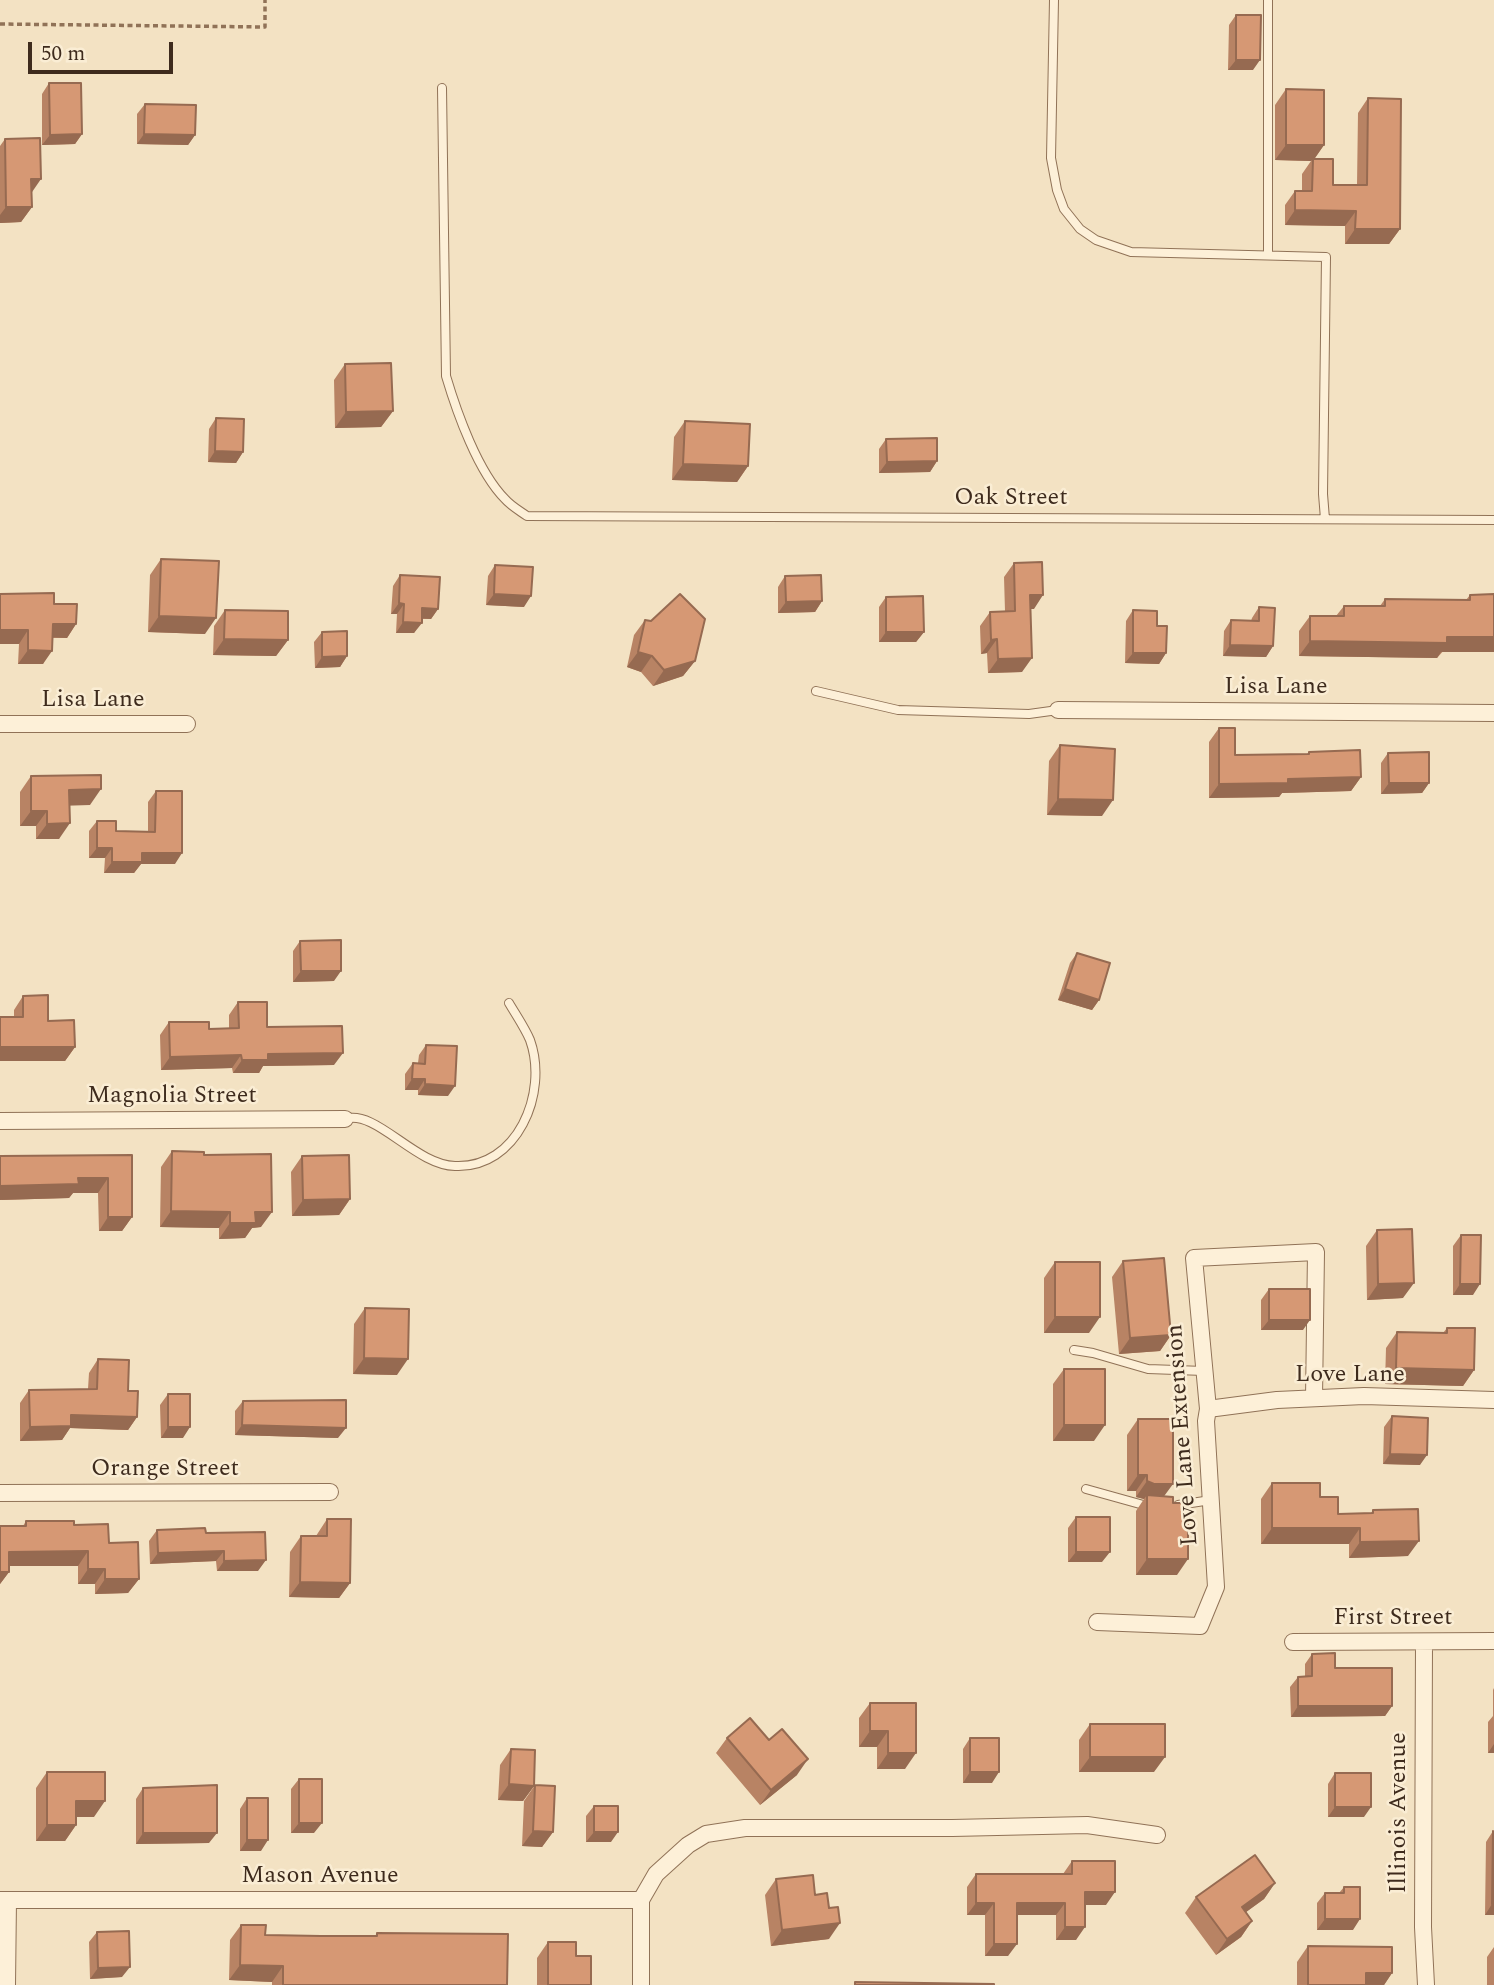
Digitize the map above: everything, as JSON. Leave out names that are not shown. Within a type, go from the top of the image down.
[{"type":"street","name":"Lisa Lane","points":[[1058,710],[1494,713]]},
{"type":"street","name":"Lisa Lane","points":[[0,724],[187,724]]},
{"type":"street","name":"Magnolia Street","points":[[0,1121],[345,1119]]},
{"type":"street","name":"Love Lane Extension","points":[[1097,1622],[1200,1626],[1216,1587],[1206,1421],[1208,1409],[1195,1258],[1316,1252],[1314,1398]]},
{"type":"street","name":"Love Lane","points":[[1208,1409],[1278,1399],[1364,1396],[1494,1400]]},
{"type":"street","name":"Orange Street","points":[[0,1493],[330,1492]]},
{"type":"street","name":"First Street","points":[[1293,1642],[1494,1641]]},
{"type":"street","name":"Illinois Avenue","points":[[1424,1642],[1423,1927],[1426,1985]]},
{"type":"street","points":[[641,1985],[641,1900],[656,1874],[688,1845],[706,1835],[745,1828],[1087,1825],[1157,1835]]},
{"type":"street","points":[[4,1900],[7,1985]]},
{"type":"street","name":"Mason Avenue","points":[[4,1900],[641,1900]]},
{"type":"lane","points":[[1054,0],[1051,158],[1064,209],[1080,229],[1096,240],[1132,253],[1326,257],[1322,494],[1325,519]]},
{"type":"lane","points":[[1268,0],[1268,255]]},
{"type":"lane","name":"Oak Street","points":[[442,88],[446,376],[456,410],[493,485],[507,501],[527,516],[1494,520]]},
{"type":"lane","points":[[816,691],[898,710],[1029,714],[1058,710]]},
{"type":"lane","points":[[345,1119],[359,1118],[372,1122],[419,1155],[446,1165],[475,1164],[506,1149],[524,1121],[531,1104],[535,1082],[534,1055],[530,1039],[509,1003]]},
{"type":"lane","points":[[1074,1350],[1148,1369],[1205,1371]]},
{"type":"lane","points":[[1086,1489],[1142,1506],[1152,1506]]},
{"type":"lane","points":[[1172,1506],[1211,1500]]},
{"type":"path","points":[[0,24],[265,27],[265,0]]},
{"type":"building","points":[[1236,15],[1261,15],[1260,60],[1236,60]]},
{"type":"building","points":[[49,83],[81,83],[82,134],[50,135]]},
{"type":"building","points":[[1286,89],[1324,90],[1324,145],[1286,145]]},
{"type":"building","points":[[1368,98],[1401,99],[1400,229],[1355,229],[1356,211],[1295,210],[1295,191],[1312,191],[1313,159],[1333,159],[1333,185],[1367,185]]},
{"type":"building","points":[[145,104],[196,105],[195,135],[144,134]]},
{"type":"building","points":[[40,138],[41,179],[31,179],[32,207],[6,207],[5,139]]},
{"type":"building","points":[[391,363],[393,411],[346,412],[345,364]]},
{"type":"building","points":[[216,418],[244,419],[243,452],[215,451]]},
{"type":"building","points":[[685,421],[750,424],[748,466],[683,464]]},
{"type":"building","points":[[937,438],[937,461],[887,462],[886,439]]},
{"type":"building","points":[[161,559],[219,561],[216,618],[159,616]]},
{"type":"building","points":[[1042,562],[1043,595],[1030,595],[1032,658],[998,659],[997,639],[991,640],[990,612],[1015,611],[1014,563]]},
{"type":"building","points":[[495,565],[533,567],[531,596],[494,594]]},
{"type":"building","points":[[400,575],[440,577],[438,609],[422,608],[422,623],[403,622],[404,604],[399,603]]},
{"type":"building","points":[[821,575],[822,601],[786,602],[785,576]]},
{"type":"building","points":[[54,593],[54,604],[77,604],[76,624],[53,624],[52,651],[28,650],[28,630],[0,630],[0,594]]},
{"type":"building","points":[[680,594],[705,619],[695,661],[664,670],[652,656],[638,652],[645,620],[651,621]]},
{"type":"building","points":[[1494,594],[1494,637],[1447,637],[1447,643],[1310,641],[1310,616],[1344,616],[1344,606],[1385,606],[1385,599],[1470,600],[1470,595]]},
{"type":"building","points":[[923,596],[924,632],[886,632],[886,597]]},
{"type":"building","points":[[1259,607],[1275,608],[1273,646],[1230,645],[1231,620],[1259,621]]},
{"type":"building","points":[[225,610],[288,611],[288,640],[224,639]]},
{"type":"building","points":[[1133,610],[1157,611],[1157,626],[1167,626],[1166,653],[1133,653]]},
{"type":"building","points":[[347,631],[347,656],[322,657],[322,632]]},
{"type":"building","points":[[1219,728],[1235,728],[1235,755],[1360,750],[1361,777],[1288,779],[1288,783],[1219,784]]},
{"type":"building","points":[[1060,745],[1115,749],[1113,800],[1058,799]]},
{"type":"building","points":[[1429,752],[1429,783],[1389,783],[1388,753]]},
{"type":"building","points":[[101,775],[101,789],[69,790],[70,823],[47,824],[47,811],[31,811],[31,776]]},
{"type":"building","points":[[156,791],[182,791],[182,853],[142,853],[142,862],[112,862],[112,848],[97,848],[97,821],[116,821],[116,831],[155,832]]},
{"type":"building","points":[[341,940],[341,971],[301,971],[300,941]]},
{"type":"building","points":[[1077,953],[1110,963],[1099,1000],[1065,989]]},
{"type":"building","points":[[48,995],[48,1021],[74,1020],[75,1047],[0,1047],[0,1017],[23,1017],[23,996]]},
{"type":"building","points":[[238,1002],[267,1002],[267,1027],[342,1026],[343,1053],[268,1054],[268,1060],[242,1060],[241,1055],[170,1057],[169,1022],[209,1022],[209,1029],[239,1028]]},
{"type":"building","points":[[426,1045],[457,1046],[455,1086],[425,1084],[425,1079],[412,1079],[413,1063],[425,1064]]},
{"type":"building","points":[[172,1151],[204,1152],[204,1155],[271,1154],[272,1212],[255,1212],[256,1223],[230,1223],[230,1212],[171,1211]]},
{"type":"building","points":[[132,1155],[132,1217],[108,1217],[108,1178],[78,1178],[79,1184],[0,1186],[0,1156]]},
{"type":"building","points":[[349,1155],[350,1199],[303,1200],[302,1156]]},
{"type":"building","points":[[1412,1229],[1414,1283],[1378,1284],[1377,1230]]},
{"type":"building","points":[[1461,1235],[1481,1235],[1480,1284],[1460,1284]]},
{"type":"building","points":[[1164,1258],[1171,1335],[1130,1338],[1123,1261]]},
{"type":"building","points":[[1055,1262],[1100,1262],[1100,1317],[1055,1317]]},
{"type":"building","points":[[1269,1289],[1310,1289],[1310,1320],[1269,1320]]},
{"type":"building","points":[[365,1308],[409,1309],[408,1359],[364,1358]]},
{"type":"building","points":[[1447,1328],[1475,1328],[1474,1370],[1396,1368],[1397,1332],[1447,1333]]},
{"type":"building","points":[[98,1359],[129,1360],[128,1391],[138,1391],[137,1417],[71,1415],[71,1426],[30,1427],[29,1390],[97,1389]]},
{"type":"building","points":[[1064,1369],[1105,1369],[1105,1425],[1064,1425]]},
{"type":"building","points":[[168,1394],[190,1394],[190,1427],[168,1427]]},
{"type":"building","points":[[346,1400],[346,1428],[242,1425],[243,1401]]},
{"type":"building","points":[[1392,1416],[1428,1418],[1427,1455],[1390,1454]]},
{"type":"building","points":[[1138,1419],[1173,1419],[1173,1484],[1154,1484],[1147,1481],[1147,1475],[1138,1475]]},
{"type":"building","points":[[1272,1483],[1320,1483],[1320,1497],[1338,1497],[1338,1514],[1418,1509],[1419,1541],[1360,1542],[1360,1528],[1272,1528]]},
{"type":"building","points":[[1147,1495],[1173,1497],[1173,1503],[1188,1503],[1188,1559],[1147,1559]]},
{"type":"building","points":[[1076,1517],[1110,1517],[1110,1552],[1076,1552]]},
{"type":"building","points":[[327,1519],[351,1519],[350,1583],[300,1582],[301,1536],[327,1536]]},
{"type":"building","points":[[26,1521],[74,1521],[74,1525],[108,1524],[109,1543],[138,1542],[139,1579],[105,1579],[105,1569],[88,1569],[88,1551],[9,1552],[9,1572],[0,1572],[0,1526],[26,1526]]},
{"type":"building","points":[[205,1528],[206,1533],[265,1532],[266,1560],[224,1561],[224,1551],[158,1553],[157,1530]]},
{"type":"building","points":[[1335,1653],[1335,1668],[1392,1668],[1392,1706],[1298,1706],[1298,1677],[1312,1676],[1312,1654]]},
{"type":"building","points":[[870,1703],[916,1703],[916,1753],[888,1753],[888,1731],[870,1731]]},
{"type":"building","points":[[750,1718],[769,1740],[782,1729],[808,1759],[771,1790],[727,1738]]},
{"type":"building","points":[[1090,1724],[1165,1724],[1165,1757],[1090,1757]]},
{"type":"building","points":[[970,1738],[999,1738],[999,1772],[970,1772]]},
{"type":"building","points":[[511,1749],[535,1750],[534,1786],[509,1784]]},
{"type":"building","points":[[47,1772],[105,1772],[105,1801],[76,1801],[76,1825],[47,1825]]},
{"type":"building","points":[[1335,1773],[1371,1773],[1371,1807],[1335,1807]]},
{"type":"building","points":[[299,1779],[322,1779],[322,1823],[299,1823]]},
{"type":"building","points":[[217,1785],[217,1833],[143,1833],[143,1788]]},
{"type":"building","points":[[535,1785],[555,1786],[553,1832],[533,1831]]},
{"type":"building","points":[[247,1798],[268,1798],[268,1840],[247,1840]]},
{"type":"building","points":[[594,1806],[618,1806],[618,1832],[594,1832]]},
{"type":"building","points":[[1493,1831],[1494,1904],[1492,1904]]},
{"type":"building","points":[[1255,1855],[1275,1883],[1242,1907],[1252,1921],[1227,1939],[1196,1897]]},
{"type":"building","points":[[1072,1861],[1115,1861],[1115,1892],[1085,1892],[1085,1927],[1065,1927],[1065,1903],[1017,1903],[1017,1944],[994,1944],[994,1903],[976,1903],[976,1874],[1072,1874]]},
{"type":"building","points":[[813,1875],[815,1895],[827,1893],[829,1908],[838,1907],[840,1923],[782,1930],[776,1879]]},
{"type":"building","points":[[1344,1887],[1360,1887],[1360,1919],[1325,1919],[1325,1893],[1344,1893]]},
{"type":"building","points":[[241,1925],[266,1925],[265,1935],[508,1934],[507,1985],[283,1985],[283,1966],[240,1965]]},
{"type":"building","points":[[129,1931],[130,1967],[98,1968],[97,1932]]},
{"type":"building","points":[[548,1942],[576,1942],[576,1956],[591,1956],[591,1985],[548,1985]]},
{"type":"building","points":[[1308,1946],[1392,1947],[1392,1973],[1366,1973],[1366,1985],[1308,1985]]},
{"type":"building","points":[[855,1982],[994,1984],[994,1985],[855,1985]]}]
